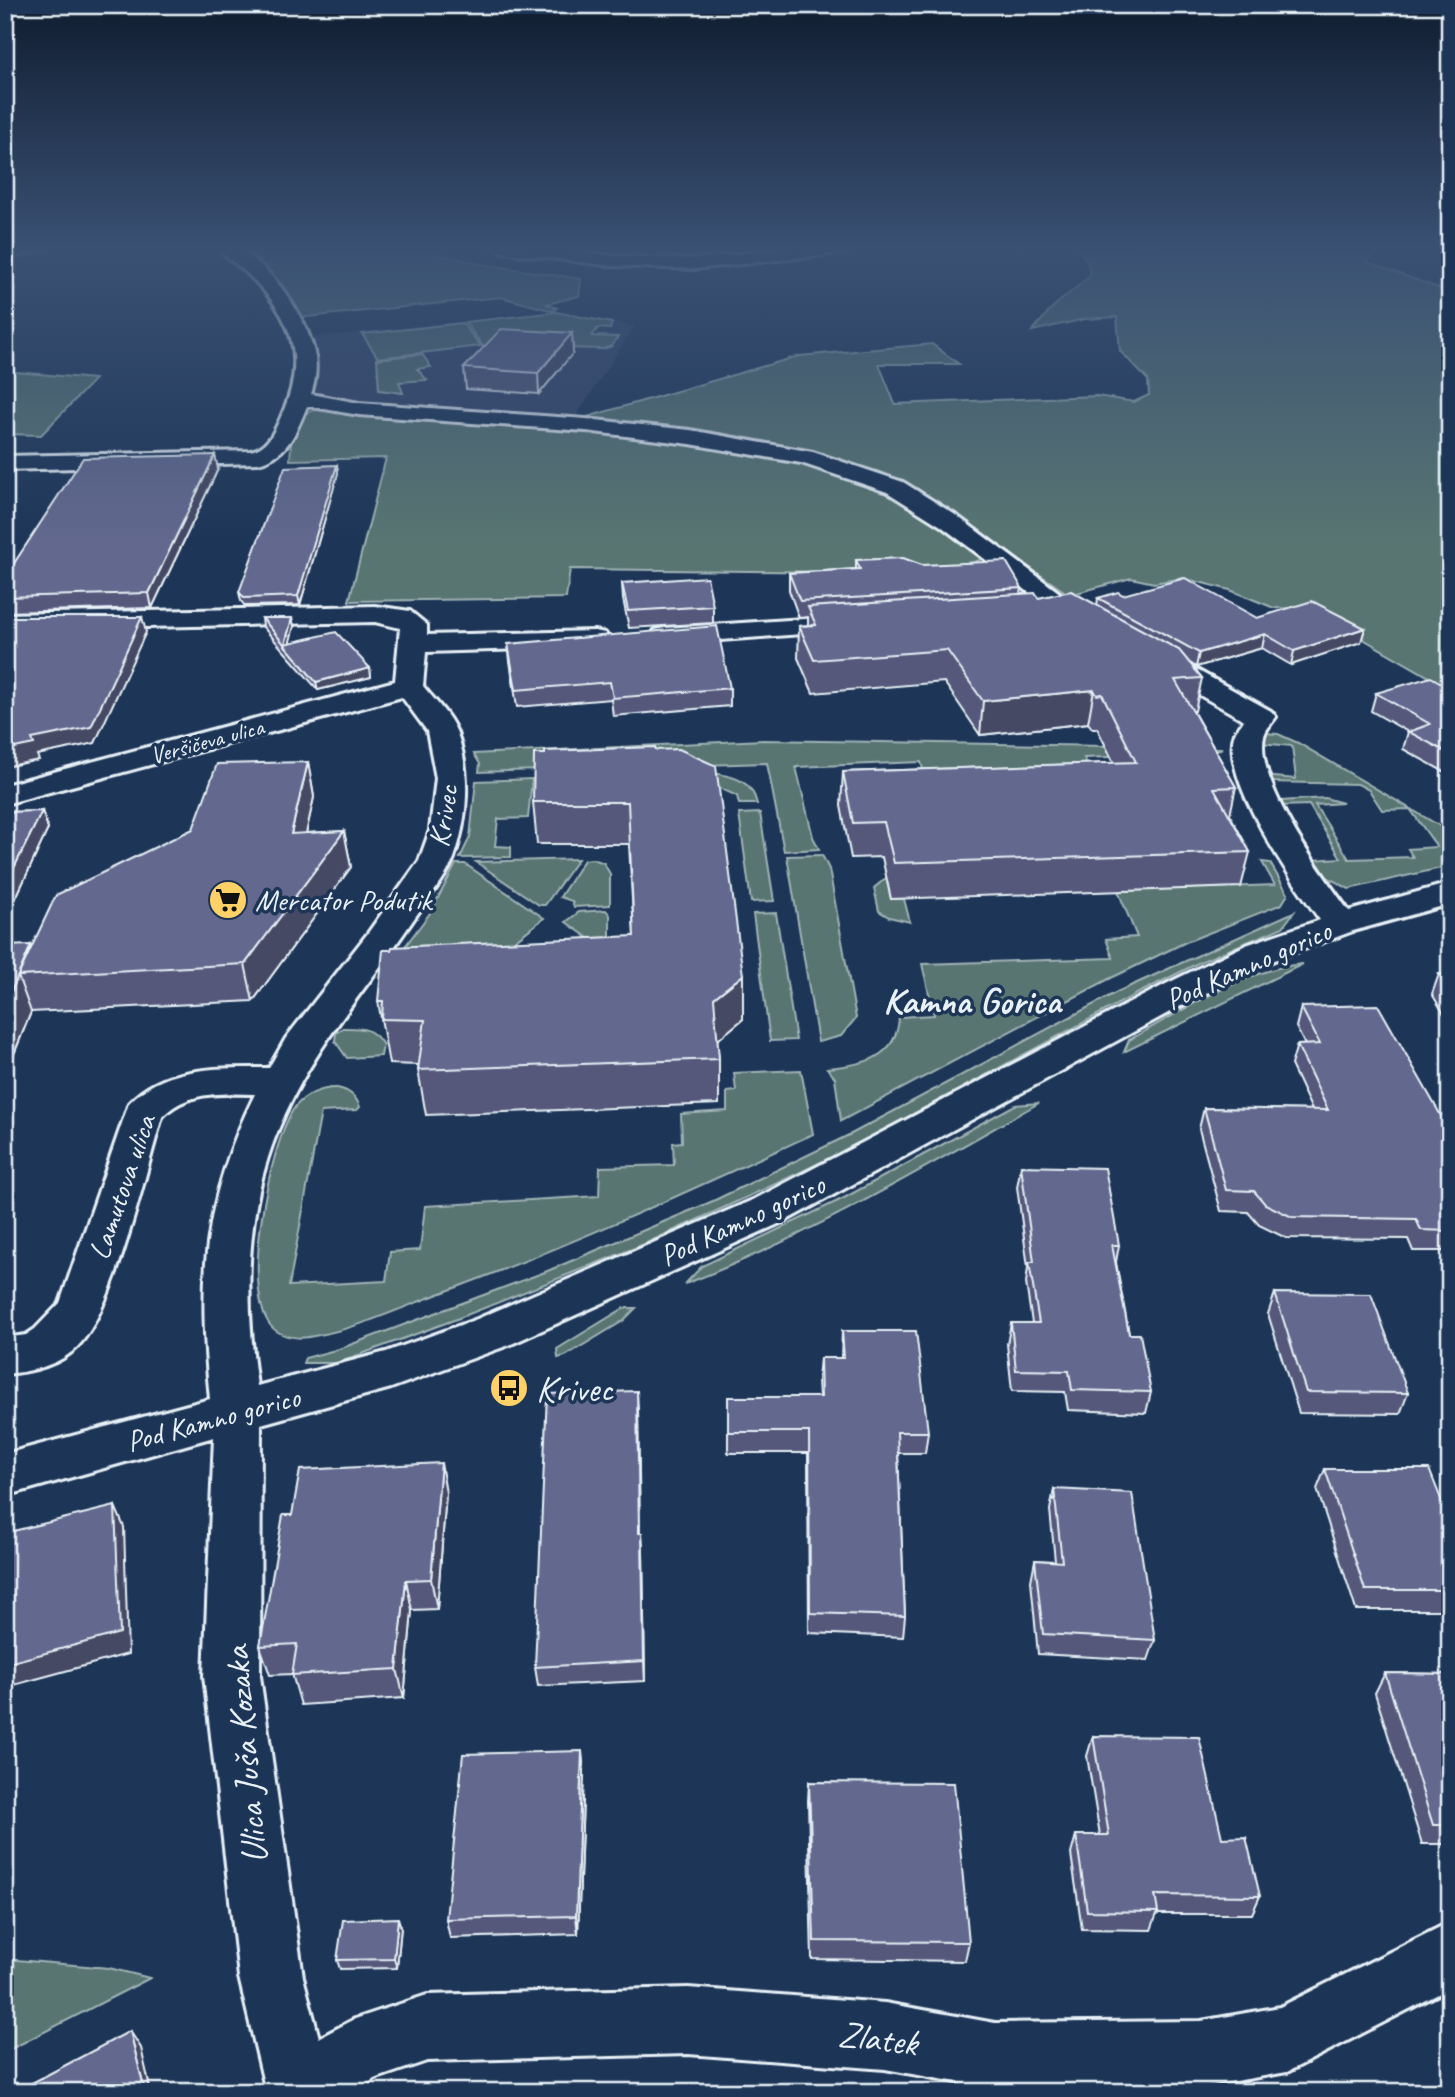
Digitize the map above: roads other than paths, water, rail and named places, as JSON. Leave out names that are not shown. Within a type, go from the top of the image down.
[{"type":"street","points":[[5,463],[262,457],[276,450],[299,398],[306,360],[301,345]]},
{"type":"street","points":[[299,398],[359,409],[599,426],[690,437],[804,457],[895,487],[949,521],[1072,612],[1100,628]]},
{"type":"street","points":[[1034,612],[1072,612]]},
{"type":"street","points":[[5,622],[375,614],[401,617],[414,625],[415,644],[409,686]]},
{"type":"street","points":[[644,637],[881,622]]},
{"type":"street","points":[[415,644],[616,639]]},
{"type":"street","points":[[1134,647],[1261,718],[1249,729],[1247,742],[1255,782],[1290,849],[1341,924]]},
{"type":"street","name":"Veršičeva ulica","points":[[5,795],[409,686]]},
{"type":"street","name":"Krivec","points":[[234,1413],[225,1280],[233,1214],[257,1131],[300,1047],[381,941],[436,861],[446,830],[452,778],[442,731],[409,686]]},
{"type":"street","name":"Pod Kamno gorico","points":[[5,1475],[391,1369],[493,1332],[770,1210],[1180,992],[1259,953],[1341,924],[1450,893]]},
{"type":"street","name":"Lamutova ulica","points":[[5,1356],[37,1351],[57,1341],[72,1324],[82,1304],[143,1113],[149,1104],[175,1088],[192,1085],[281,1081]]},
{"type":"street","name":"Ulica Juša Kozaka","points":[[234,1413],[239,1441],[239,1475],[232,1676],[271,1977],[300,2092]]},
{"type":"street","name":"Zlatek","points":[[300,2092],[355,2052],[427,2028],[688,2021],[885,2036],[995,2056],[1201,2054],[1287,2039],[1450,1954]]},
{"type":"place","name":"Mercator Podutik","points":[[228,900]]},
{"type":"place","name":"Krivec","points":[[509,1388]]},
{"type":"district","name":"Kamna Gorica","points":[[972,1000]]}]
